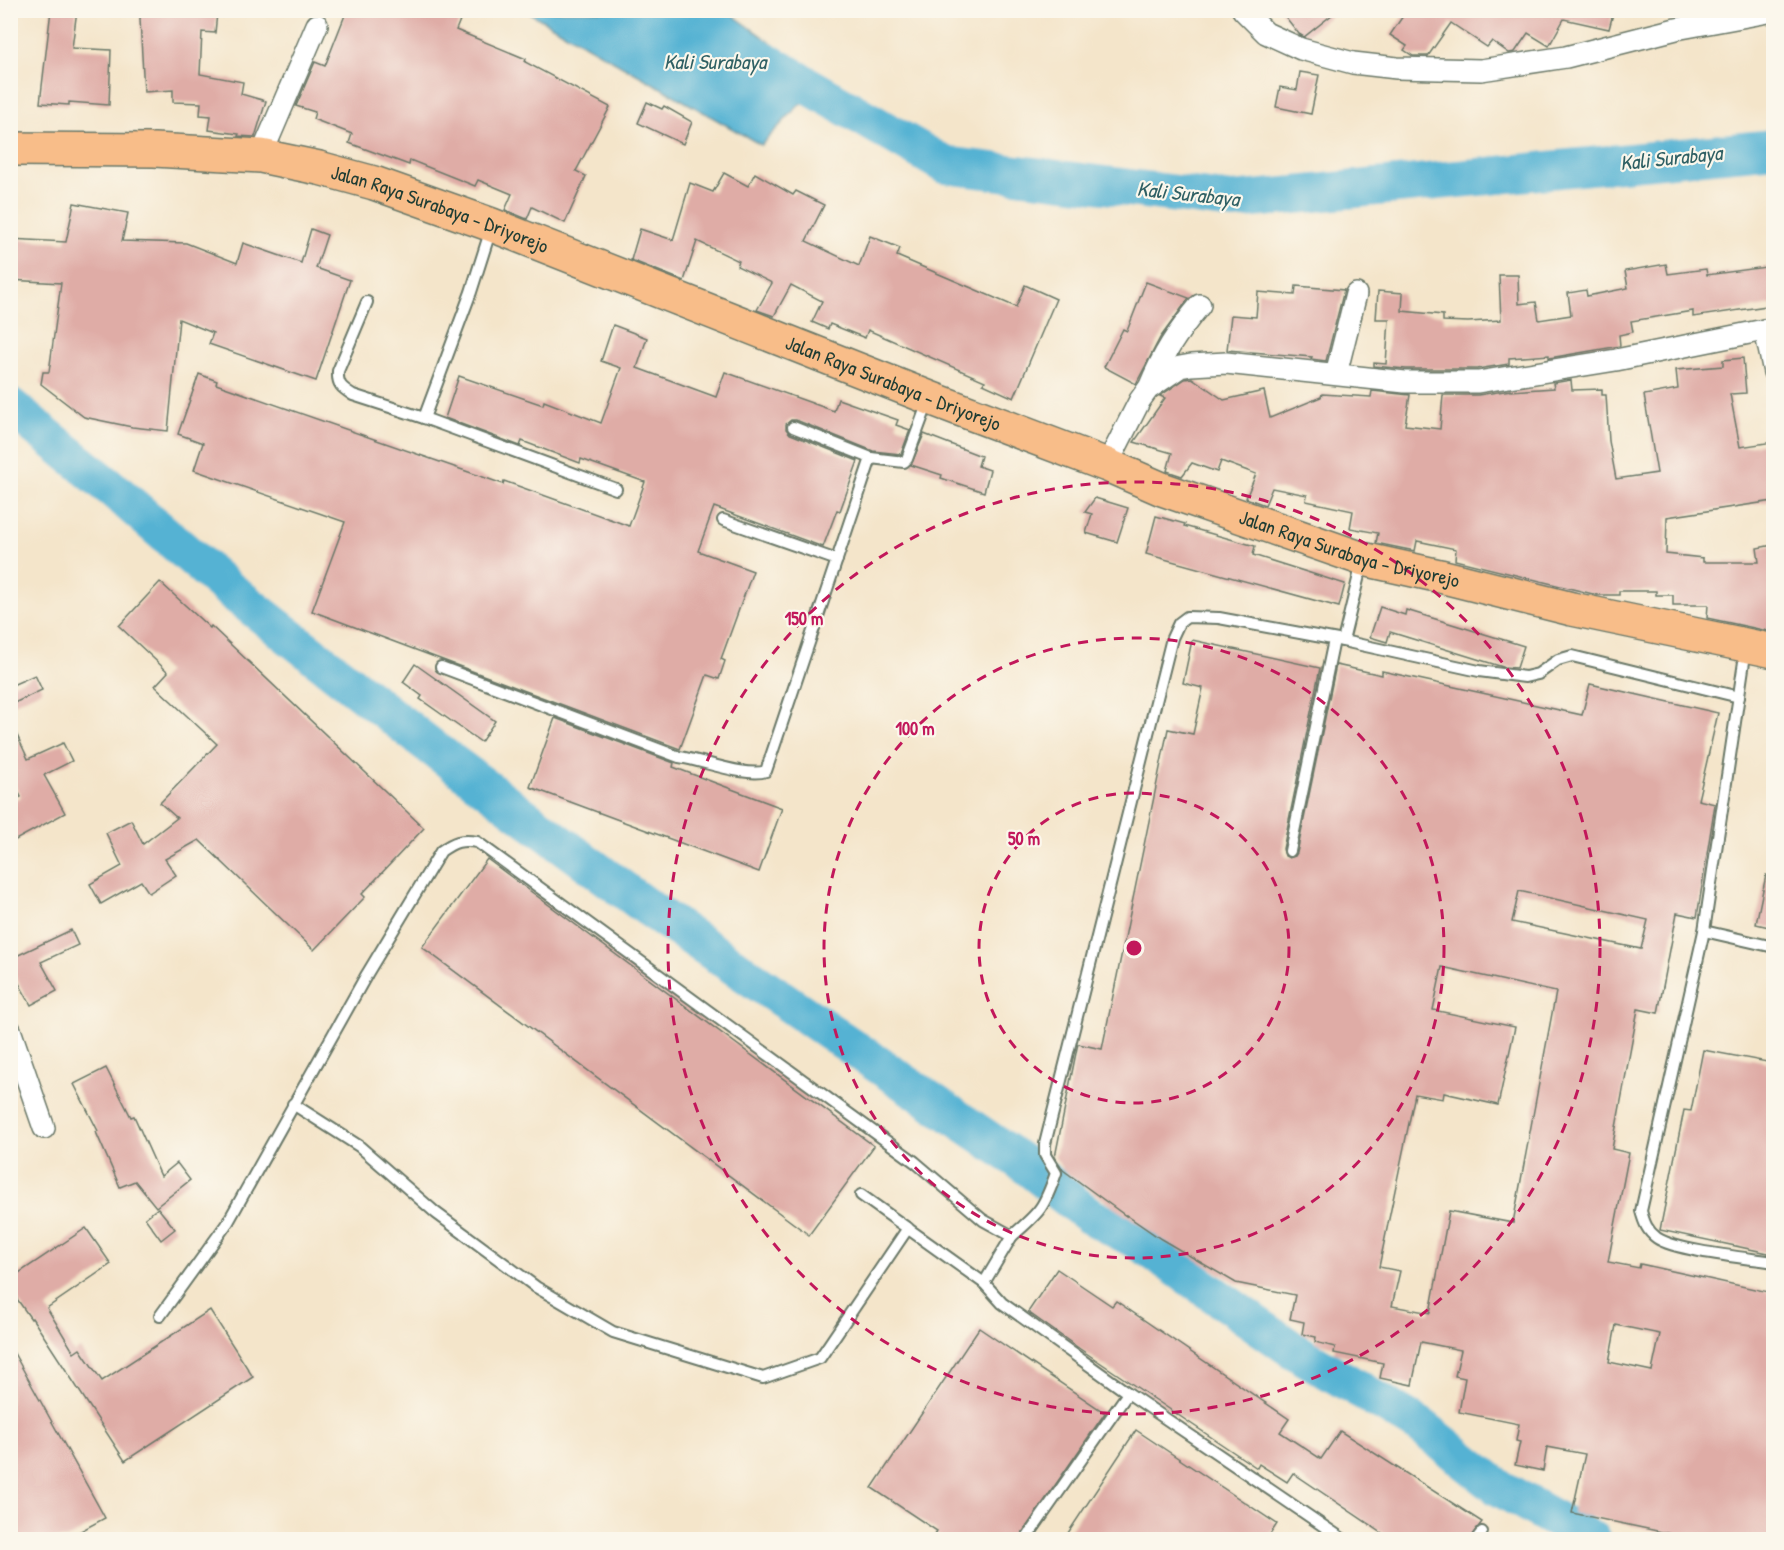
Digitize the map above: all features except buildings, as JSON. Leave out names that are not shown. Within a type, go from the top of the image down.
[{"type":"main road","name":"Jalan Raya Surabaya - Driyorejo","points":[[10,149],[154,150],[261,156],[319,168],[374,183],[492,225],[930,398],[1107,465],[1162,489],[1363,559],[1572,609],[1760,649]]},
{"type":"street","points":[[1243,10],[1266,33],[1301,49],[1353,63],[1397,68],[1481,70],[1566,57],[1676,30],[1773,11]]},
{"type":"street","points":[[261,156],[316,25]]},
{"type":"street","points":[[1336,374],[1356,294]]},
{"type":"street","points":[[1107,465],[1140,400],[1148,389],[1163,355],[1178,331],[1200,305]]},
{"type":"street","points":[[1148,389],[1180,367],[1226,363],[1405,382],[1478,382],[1616,360],[1769,329],[1773,372]]},
{"type":"street","points":[[10,1030],[44,1128]]},
{"type":"lane","points":[[423,418],[471,291],[492,225]]},
{"type":"lane","points":[[367,302],[338,371],[339,385],[353,395],[423,418],[616,489]]},
{"type":"lane","points":[[793,427],[871,458],[906,461],[930,398]]},
{"type":"lane","points":[[441,667],[679,757],[697,759],[754,775],[766,771],[771,762],[871,458]]},
{"type":"lane","points":[[723,520],[837,560]]},
{"type":"lane","points":[[1290,851],[1339,640],[1363,559]]},
{"type":"lane","points":[[984,1283],[1012,1236],[1038,1214],[1047,1199],[1056,1173],[1045,1155],[1045,1144],[1169,649],[1179,623],[1187,617],[1219,618],[1339,640],[1479,671],[1525,677],[1538,674],[1558,660],[1572,656],[1739,696]]},
{"type":"lane","points":[[1760,649],[1739,696],[1704,931],[1641,1211],[1644,1224],[1659,1240],[1686,1248],[1773,1262]]},
{"type":"lane","points":[[160,1316],[228,1222],[367,974],[441,851],[454,842],[465,839],[477,842],[915,1162],[983,1220],[1012,1236]]},
{"type":"lane","points":[[1704,931],[1773,947]]},
{"type":"lane","points":[[293,1104],[358,1146],[436,1213],[536,1287],[613,1332],[763,1378],[820,1358],[908,1228]]},
{"type":"lane","points":[[861,1195],[984,1283],[1002,1303],[1128,1393],[1344,1539]]},
{"type":"lane","points":[[1025,1539],[1128,1393]]},
{"type":"water","name":"Kali Surabaya","points":[[526,11],[727,11],[823,80],[761,145]]},
{"type":"waterway","name":"Kali Surabaya","points":[[678,10],[945,165],[1233,201],[1774,148]]},
{"type":"waterway","points":[[10,406],[116,492],[226,587],[434,749],[644,905],[1024,1164],[1090,1216],[1138,1241],[1293,1350],[1421,1426],[1498,1487],[1592,1540]]}]
